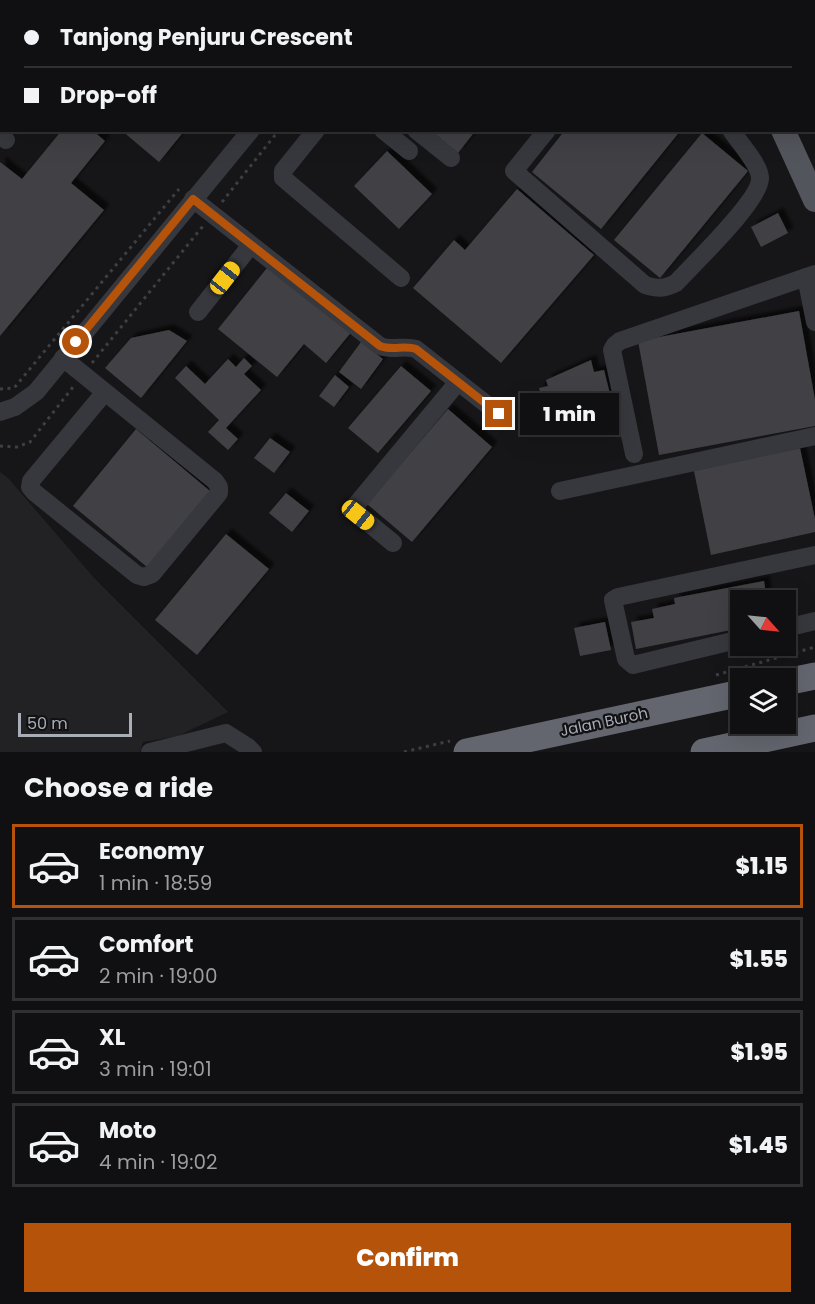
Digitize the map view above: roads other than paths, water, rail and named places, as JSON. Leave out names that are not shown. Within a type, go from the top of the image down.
[{"type":"highway","points":[[796,680],[815,676]]},
{"type":"highway","name":"Jalan Buroh","points":[[467,752],[730,695]]},
{"type":"highway","points":[[704,752],[815,728]]},
{"type":"main road","points":[[785,132],[815,200]]},
{"type":"main road","points":[[786,132],[801,145],[815,149]]},
{"type":"street","points":[[314,132],[283,171],[283,178],[401,278]]},
{"type":"street","points":[[385,132],[409,151]]},
{"type":"street","points":[[418,132],[451,158]]},
{"type":"street","points":[[546,132],[514,171],[645,285],[657,289],[667,288],[676,283],[748,204],[758,187],[760,177],[757,167],[731,132]]},
{"type":"street","points":[[0,412],[15,407],[36,392],[188,192],[240,134]]},
{"type":"street","points":[[188,192],[251,245],[380,346],[416,349],[499,414]]},
{"type":"street","points":[[198,312],[251,245]]},
{"type":"street","points":[[634,454],[612,350],[620,341],[811,276],[815,322]]},
{"type":"street","points":[[63,358],[215,481],[219,487],[219,494],[152,574],[144,577],[137,575],[30,487],[31,481],[105,392]]},
{"type":"street","points":[[393,543],[358,515],[355,506],[458,382]]},
{"type":"street","points":[[560,491],[815,436]]},
{"type":"street","points":[[730,642],[633,665],[626,659],[613,600],[618,597],[815,555]]},
{"type":"street","points":[[796,626],[815,621]]},
{"type":"street","points":[[150,752],[226,733],[253,752]]}]
